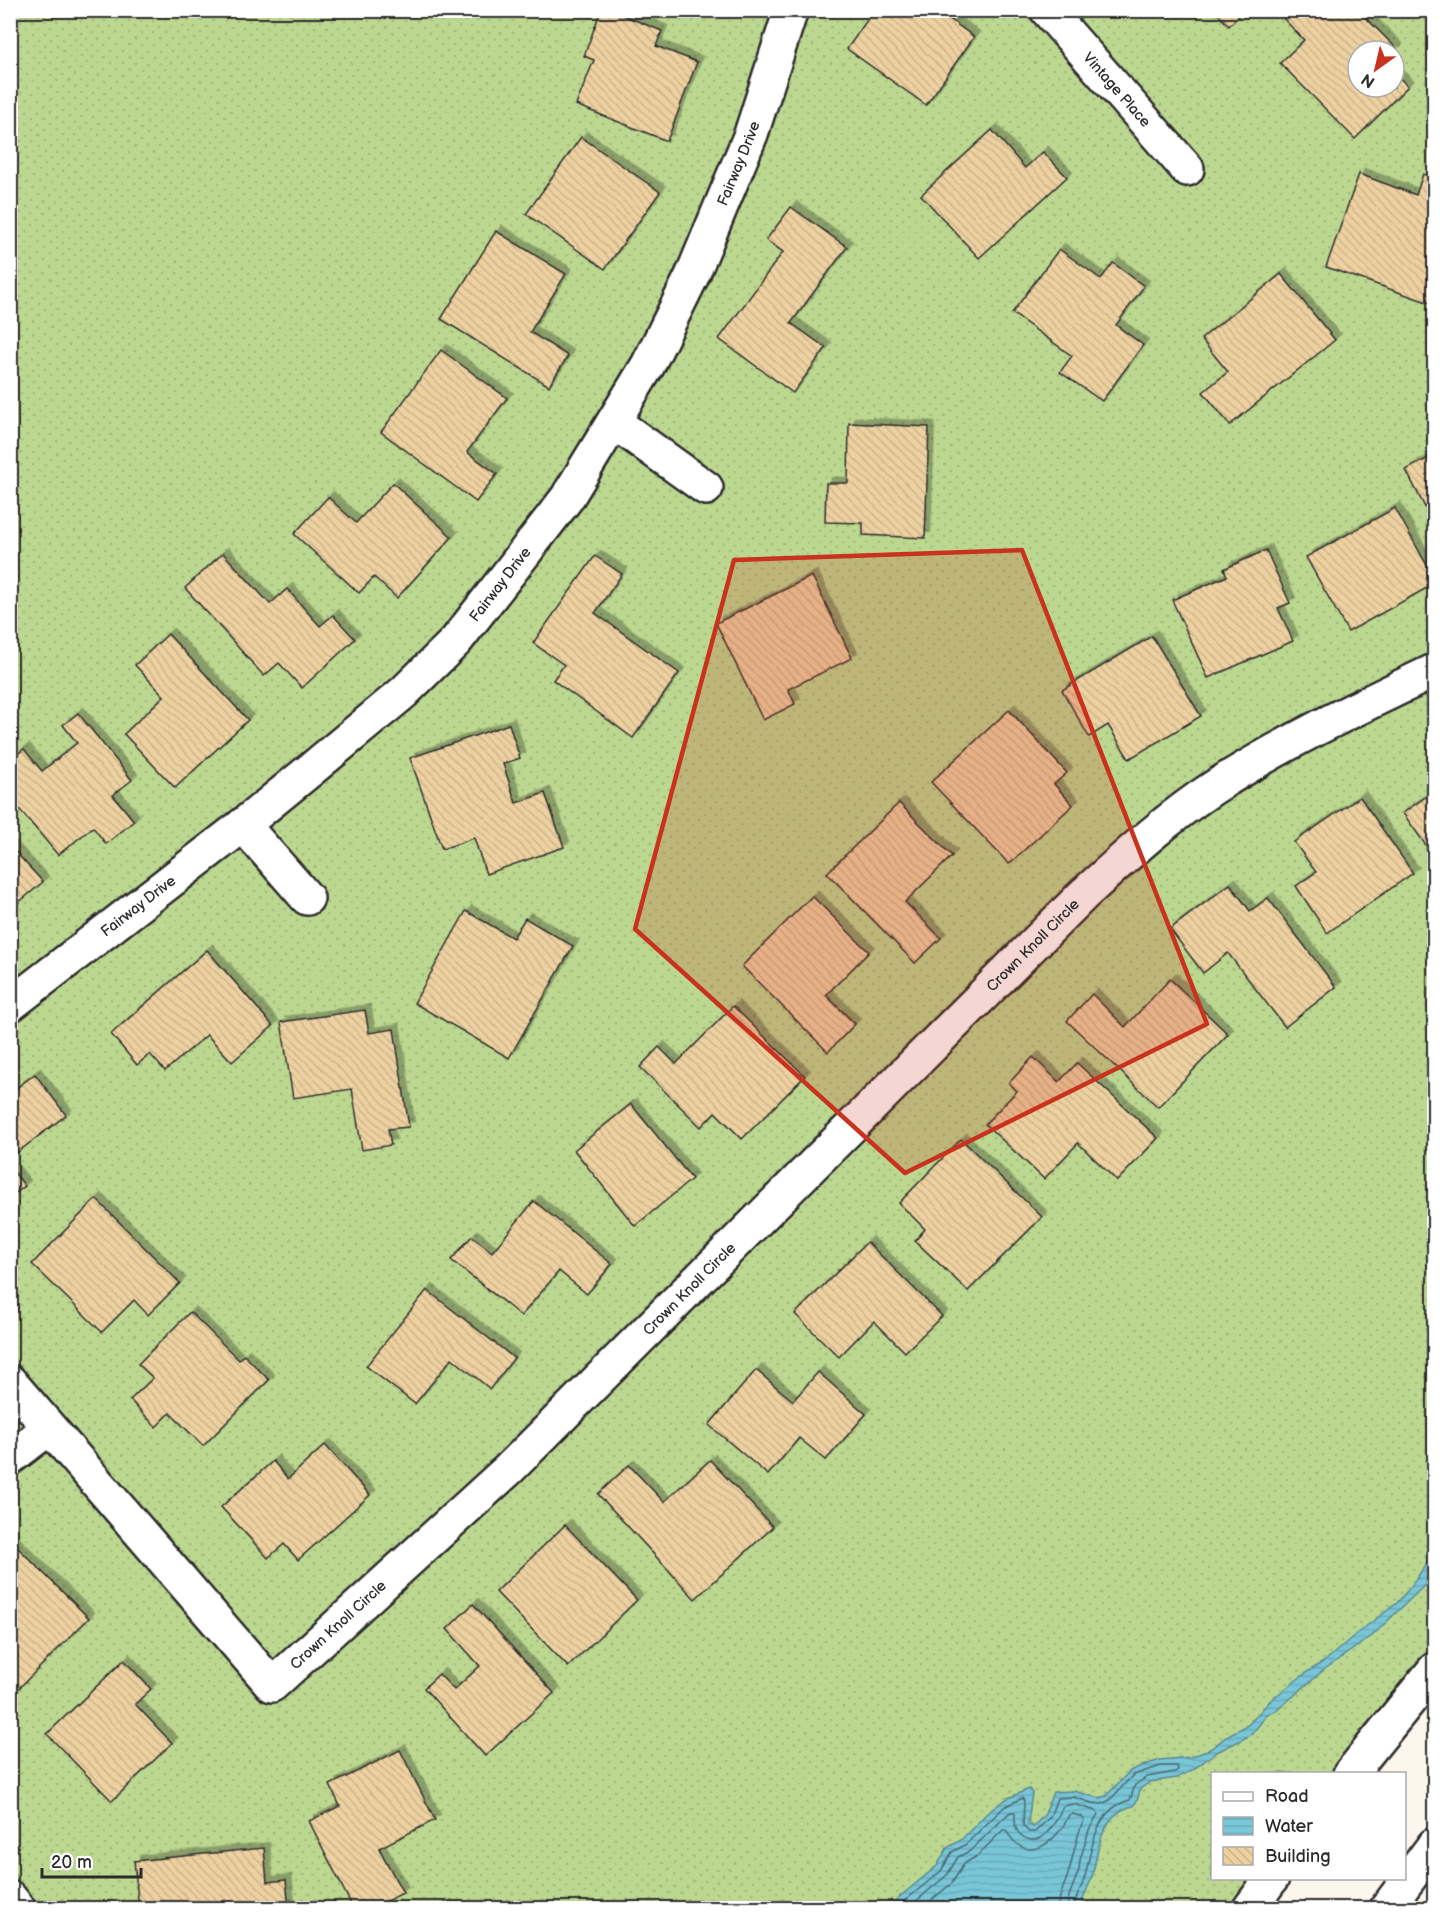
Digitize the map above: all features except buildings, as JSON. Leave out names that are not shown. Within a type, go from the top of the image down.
[{"type":"street","name":"Fairway Drive","points":[[10,1005],[243,825],[403,693],[456,641],[567,498],[648,365],[696,266],[751,134],[791,10]]},
{"type":"street","name":"Vintage Place","points":[[1047,10],[1187,170]]},
{"type":"street","points":[[614,422],[706,488]]},
{"type":"street","name":"Crown Knoll Circle","points":[[10,1382],[272,1684],[509,1469],[1083,895],[1122,859],[1166,822],[1256,761],[1309,732],[1434,671]]},
{"type":"street","points":[[243,825],[307,898]]},
{"type":"street","points":[[10,1458],[49,1428]]},
{"type":"street","points":[[1351,1772],[1434,1670]]},
{"type":"street","points":[[1387,1908],[1434,1845]]},
{"type":"street","points":[[1250,1908],[1271,1880]]},
{"type":"street","points":[[10,1898],[18,1908]]},
{"type":"highlighted area","points":[[1022,550],[1207,1024],[905,1173],[635,929],[734,560]]},
{"type":"green space","points":[[11,11],[1434,11],[1434,1644],[1332,1772],[1211,1772],[1211,1880],[1251,1880],[1230,1908],[11,1908]]},
{"type":"water","points":[[1434,1552],[1434,1580],[1425,1585],[1372,1636],[1325,1669],[1276,1711],[1268,1714],[1251,1735],[1215,1753],[1194,1769],[1177,1778],[1150,1782],[1140,1789],[1134,1806],[1115,1815],[1104,1832],[1092,1877],[1080,1908],[886,1908],[937,1866],[947,1848],[961,1840],[987,1813],[1008,1798],[1029,1789],[1032,1793],[1028,1823],[1033,1827],[1045,1814],[1053,1792],[1074,1791],[1100,1798],[1106,1796],[1130,1771],[1160,1760],[1191,1757],[1209,1750],[1230,1734],[1248,1725],[1272,1699],[1325,1661],[1397,1603]]}]
